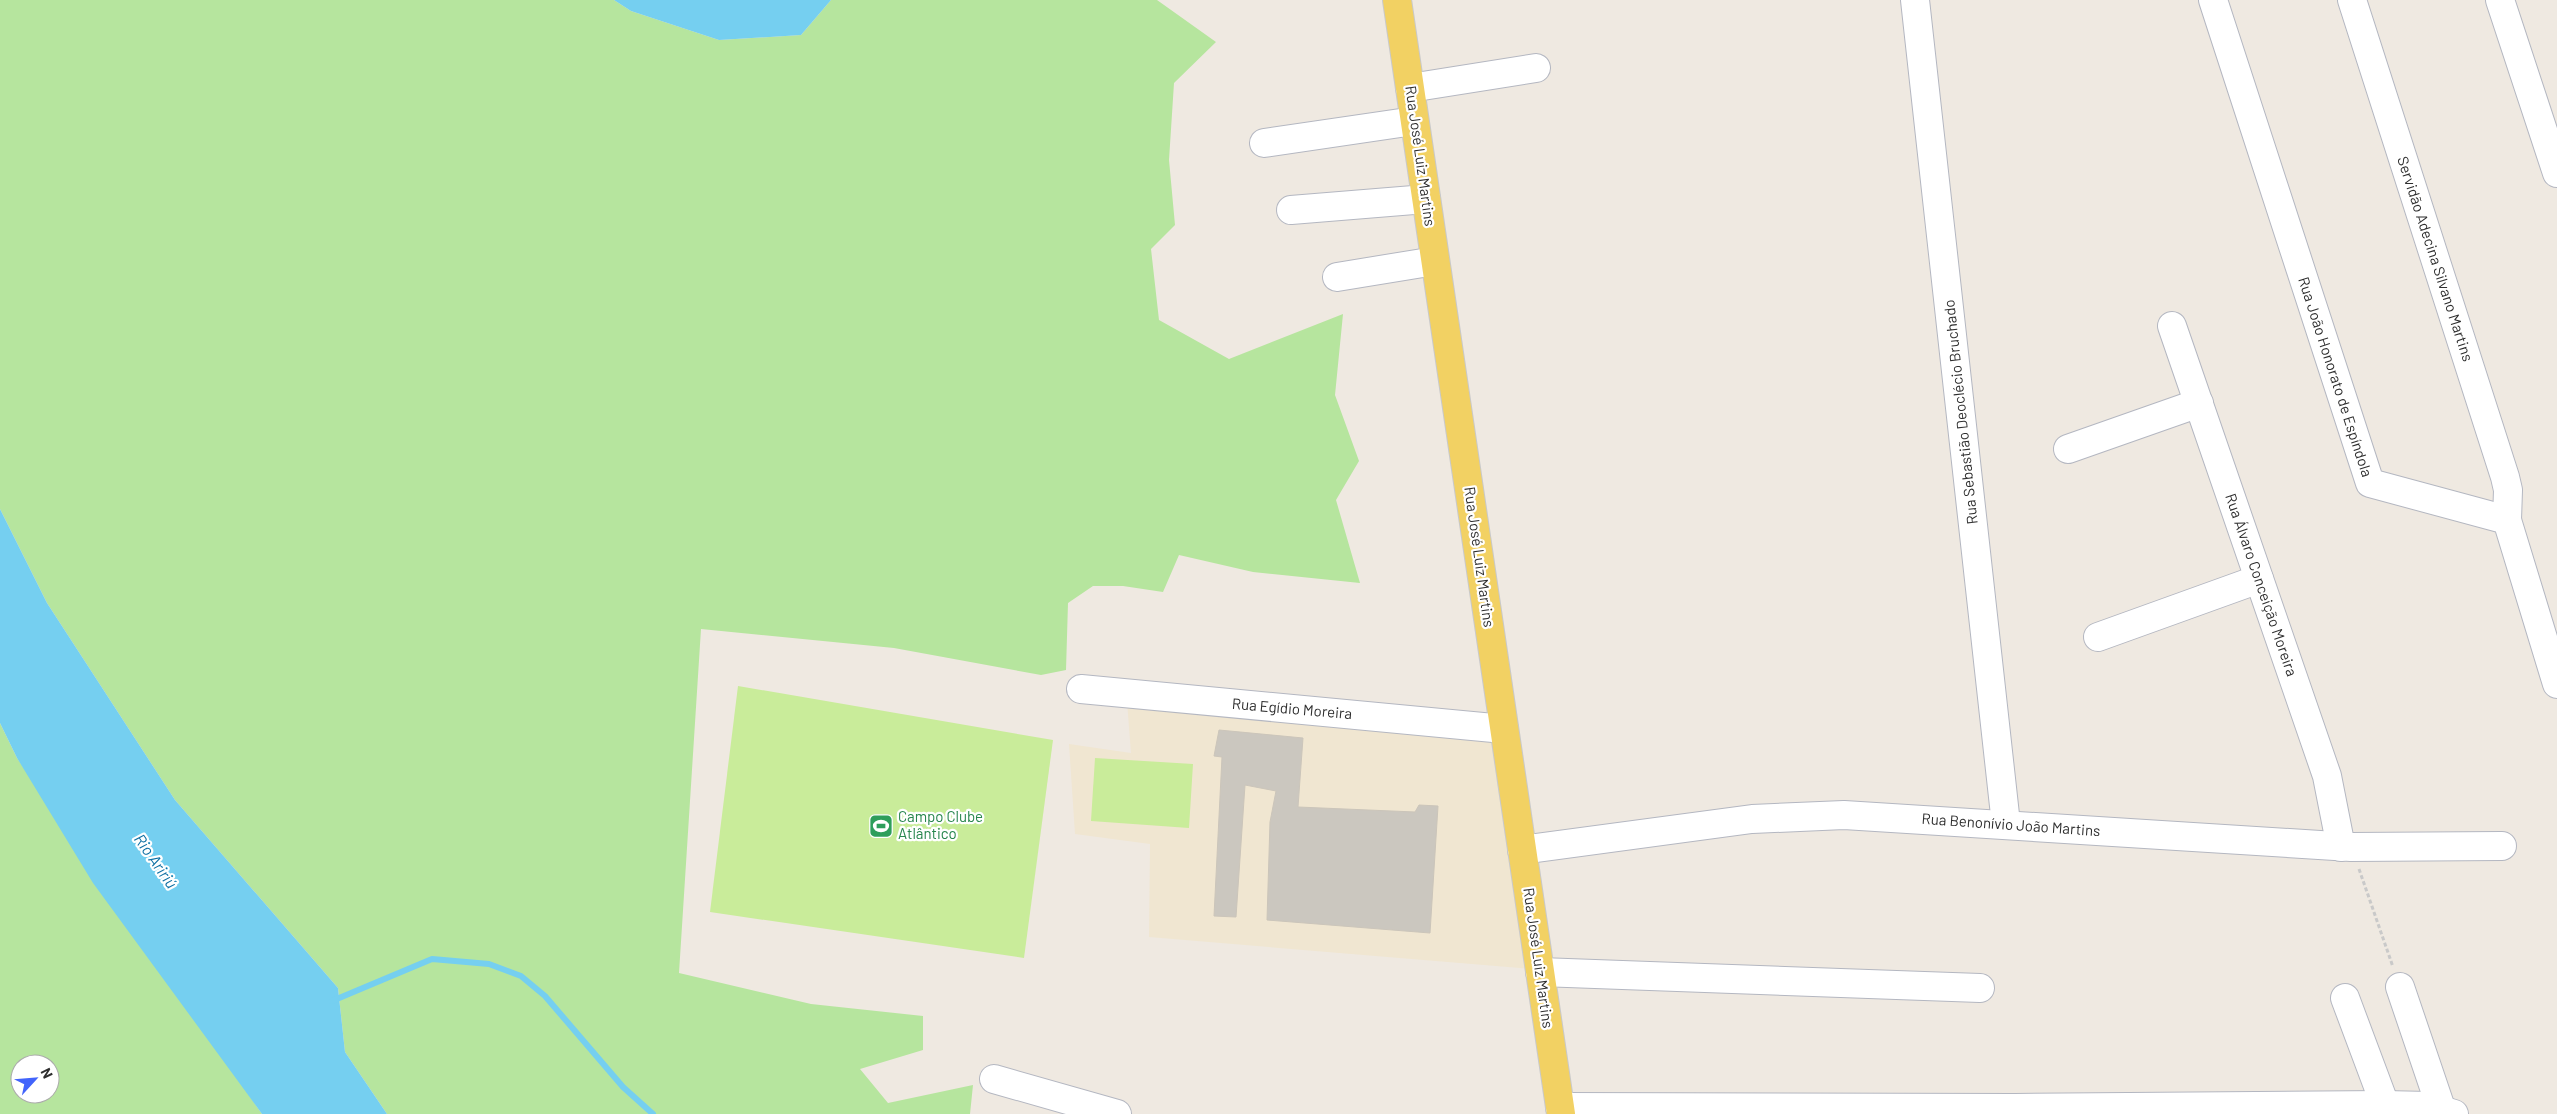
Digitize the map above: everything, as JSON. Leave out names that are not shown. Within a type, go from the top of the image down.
[{"type":"main road","name":"Rua José Luiz Martins","points":[[1396,0],[1560,1110]]},
{"type":"street","name":"Rua Sebastião Deoclécio Bruchado","points":[[1915,0],[2006,824]]},
{"type":"street","name":"Rua João Honorato de Espíndola","points":[[2214,0],[2370,483],[2507,520]]},
{"type":"street","name":"Servidão Adecina Silvano Martins","points":[[2352,0],[2505,476],[2508,490],[2507,520]]},
{"type":"street","points":[[2500,0],[2557,173]]},
{"type":"street","points":[[1410,88],[1536,68]]},
{"type":"street","points":[[1264,143],[1414,121]]},
{"type":"street","points":[[1291,210],[1426,199]]},
{"type":"street","points":[[1337,277],[1435,260]]},
{"type":"street","name":"Rua Álvaro Conceição Moreira","points":[[2172,326],[2326,776],[2346,847]]},
{"type":"street","points":[[2068,449],[2199,403]]},
{"type":"street","points":[[2507,520],[2557,684]]},
{"type":"street","points":[[2098,637],[2259,579]]},
{"type":"street","name":"Rua Egídio Moreira","points":[[1080,689],[1504,729]]},
{"type":"street","name":"Rua Benonívio João Martins","points":[[1522,850],[1752,819],[1844,815],[2346,847],[2502,846]]},
{"type":"street","points":[[1540,972],[1980,988]]},
{"type":"street","points":[[2400,987],[2447,1113]]},
{"type":"street","points":[[2345,998],[2384,1105]]},
{"type":"street","points":[[994,1079],[1117,1114]]},
{"type":"street","points":[[1560,1110],[2311,1110],[2384,1105],[2428,1106],[2447,1113]]},
{"type":"path","points":[[2346,847],[2400,987]]},
{"type":"shaded area","points":[[1127,701],[1493,730],[1531,969],[1149,937],[1150,844],[1075,834],[1069,744],[1131,753]]},
{"type":"green space","points":[[0,0],[614,0],[631,11],[719,40],[801,35],[831,0],[1157,0],[1216,42],[1174,83],[1169,160],[1175,225],[1151,249],[1159,320],[1229,359],[1343,314],[1335,395],[1359,461],[1336,500],[1360,583],[1253,572],[1179,555],[1163,592],[1123,586],[1093,586],[1068,603],[1066,670],[1041,675],[894,648],[701,629],[679,973],[811,1004],[923,1016],[923,1050],[860,1069],[888,1103],[973,1085],[970,1114],[387,1114],[345,1052],[338,988],[175,800],[47,603],[0,509]]},
{"type":"green space","name":"Campo Clube Atlântico","points":[[738,686],[1053,740],[1024,958],[710,912]]},
{"type":"green space","points":[[0,723],[17,758],[262,1114],[0,1114]]},
{"type":"green space","points":[[1095,758],[1193,764],[1189,828],[1091,821]]},
{"type":"water","points":[[614,0],[831,0],[801,35],[719,40],[631,11]]},
{"type":"water","name":"Rio Aririú","points":[[0,509],[47,603],[175,800],[338,988],[345,1052],[387,1114],[262,1114],[93,883],[17,758],[0,723]]},
{"type":"building","points":[[1219,730],[1303,738],[1298,807],[1415,812],[1419,805],[1438,806],[1430,933],[1267,920],[1270,822],[1276,791],[1245,785],[1236,917],[1214,916],[1222,757],[1214,756]]},
{"type":"waterway","points":[[332,1001],[432,959],[489,964],[521,976],[545,996],[623,1087],[653,1114]]},
{"type":"place","name":"Campo Clube Atlântico","points":[[881,826]]}]
